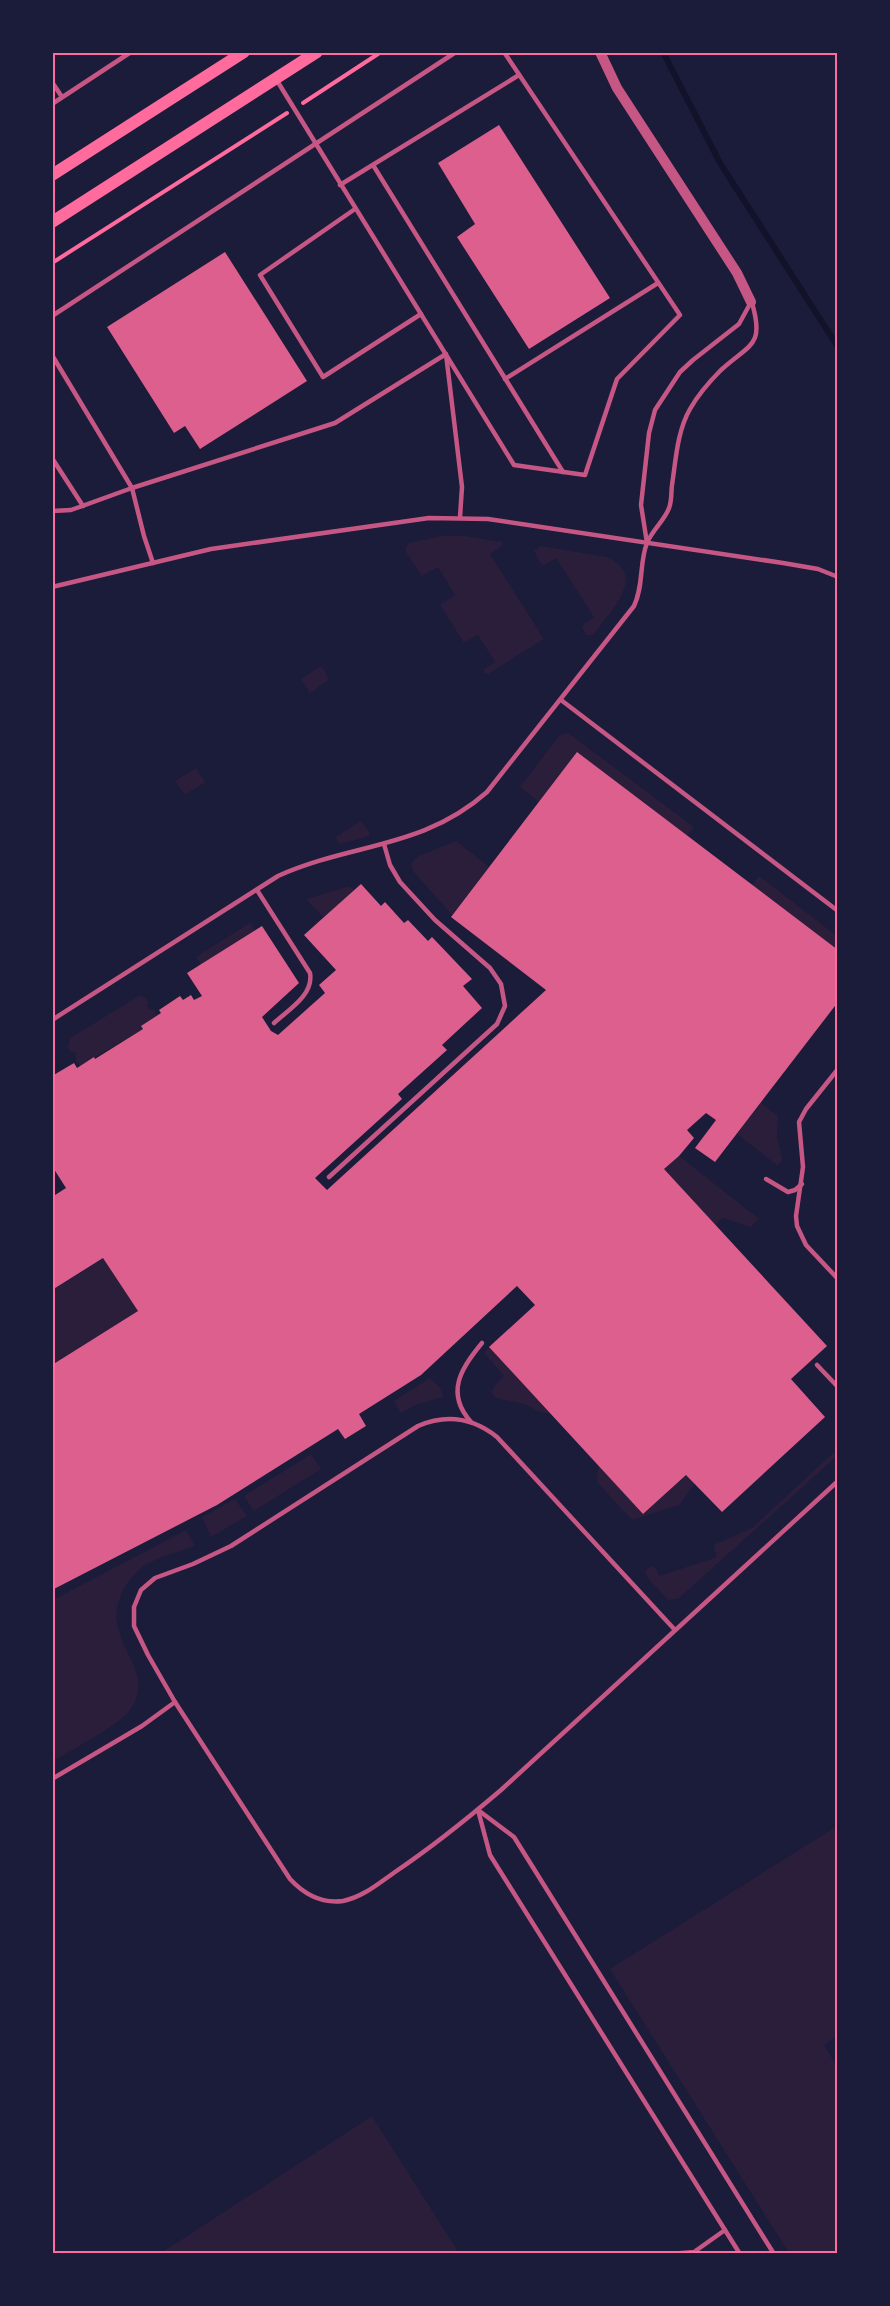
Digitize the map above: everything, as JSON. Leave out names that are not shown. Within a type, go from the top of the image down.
[{"type":"main road","points":[[52,175],[244,52]]},
{"type":"main road","points":[[52,222],[317,52]]},
{"type":"street","points":[[600,52],[617,88],[737,273],[752,302]]},
{"type":"lane","points":[[52,104],[131,52]]},
{"type":"lane","points":[[52,316],[456,52]]},
{"type":"lane","points":[[276,79],[514,465],[585,475],[617,379],[680,315],[504,52]]},
{"type":"lane","points":[[340,185],[519,75]]},
{"type":"lane","points":[[52,82],[62,98]]},
{"type":"lane","points":[[373,165],[563,472]]},
{"type":"lane","points":[[355,209],[260,275],[317,368],[323,377],[421,314]]},
{"type":"lane","points":[[505,378],[658,283]]},
{"type":"lane","points":[[647,543],[640,506],[649,433],[655,410],[680,372],[739,324],[752,302]]},
{"type":"lane","points":[[52,1020],[287,872],[430,829],[471,806],[487,792],[634,606],[642,585],[642,569],[647,543],[669,508],[680,433],[685,417],[706,386],[722,369],[747,351],[753,343],[757,321],[752,302]]},
{"type":"lane","points":[[52,511],[71,510],[132,488],[335,423],[446,354]]},
{"type":"lane","points":[[446,354],[462,487],[460,517]]},
{"type":"lane","points":[[52,355],[132,488],[153,563]]},
{"type":"lane","points":[[52,458],[83,506]]},
{"type":"lane","points":[[52,587],[211,549],[429,518],[460,517],[488,519],[818,569],[837,577]]},
{"type":"lane","points":[[561,700],[837,911]]},
{"type":"lane","points":[[329,1177],[497,1024],[505,1006],[501,984],[490,968],[435,920],[400,882],[390,865],[384,844]]},
{"type":"lane","points":[[257,890],[310,973],[311,980],[305,994],[274,1023]]},
{"type":"lane","points":[[837,1069],[806,1109],[799,1122],[803,1167],[796,1215],[797,1226],[806,1245],[837,1279]]},
{"type":"lane","points":[[766,1179],[788,1192],[802,1184]]},
{"type":"lane","points":[[471,1422],[462,1411],[458,1398],[458,1380],[466,1363],[482,1343]]},
{"type":"lane","points":[[817,1365],[837,1387]]},
{"type":"lane","points":[[675,1630],[497,1437],[484,1427],[471,1422],[443,1419],[429,1421],[418,1426],[231,1546],[147,1583],[141,1590],[134,1607],[134,1626],[143,1646],[175,1702],[285,1873],[300,1890],[312,1897],[340,1901],[364,1893],[427,1851],[478,1810],[675,1630],[837,1480]]},
{"type":"lane","points":[[52,1779],[142,1726],[175,1702]]},
{"type":"lane","points":[[478,1810],[490,1855],[740,2253]]},
{"type":"lane","points":[[478,1810],[514,1837],[774,2253]]},
{"type":"lane","points":[[670,2253],[694,2253],[725,2230]]},
{"type":"path","points":[[52,263],[381,52]]},
{"type":"shaded area","points":[[441,536],[464,536],[502,542],[502,546],[490,554],[544,639],[488,674],[484,673],[484,669],[495,662],[478,635],[464,643],[440,605],[455,595],[438,567],[422,576],[406,552],[409,543]]},
{"type":"shaded area","points":[[541,546],[606,557],[619,564],[625,573],[622,594],[593,635],[586,635],[582,626],[594,617],[556,558],[545,565],[541,564],[534,551]]},
{"type":"shaded area","points":[[319,667],[323,668],[329,680],[310,693],[301,679]]},
{"type":"shaded area","points":[[568,733],[694,827],[687,836],[539,802],[520,787],[560,735]]},
{"type":"shaded area","points":[[196,768],[205,782],[185,795],[175,781]]},
{"type":"shaded area","points":[[361,821],[369,832],[369,836],[338,843],[336,837]]},
{"type":"shaded area","points":[[456,841],[489,867],[452,915],[413,871],[412,864],[419,856]]},
{"type":"shaded area","points":[[759,876],[837,936],[837,950],[752,885]]},
{"type":"shaded area","points":[[350,886],[354,890],[324,918],[306,899]]},
{"type":"shaded area","points":[[250,923],[255,930],[201,965],[196,957]]},
{"type":"shaded area","points":[[139,996],[145,997],[149,1003],[147,1005],[149,1010],[154,1010],[157,1015],[141,1026],[143,1029],[80,1066],[76,1060],[76,1053],[71,1052],[68,1048],[70,1038]]},
{"type":"shaded area","points":[[761,1103],[778,1116],[777,1137],[782,1160],[778,1166],[737,1134]]},
{"type":"shaded area","points":[[679,1156],[759,1219],[750,1227],[723,1218],[715,1225],[664,1169]]},
{"type":"shaded area","points":[[104,1258],[138,1311],[53,1365],[53,1290]]},
{"type":"shaded area","points":[[489,1347],[550,1413],[541,1412],[524,1404],[502,1400],[493,1395],[492,1391],[504,1376],[484,1353]]},
{"type":"shaded area","points":[[430,1378],[442,1390],[443,1397],[418,1404],[401,1413],[394,1401]]},
{"type":"shaded area","points":[[834,1452],[837,1456],[678,1599],[668,1600],[647,1577],[645,1571],[651,1566],[656,1568],[659,1576],[717,1557],[714,1546],[716,1544],[752,1528]]},
{"type":"shaded area","points":[[311,1454],[321,1469],[254,1511],[244,1496]]},
{"type":"shaded area","points":[[598,1465],[643,1514],[686,1475],[695,1483],[679,1505],[632,1520],[597,1482]]},
{"type":"shaded area","points":[[235,1499],[247,1516],[211,1537],[202,1517]]},
{"type":"shaded area","points":[[186,1530],[195,1546],[147,1564],[135,1573],[123,1590],[119,1601],[116,1614],[119,1632],[133,1664],[139,1685],[132,1707],[108,1728],[57,1759],[52,1756],[53,1600]]},
{"type":"shaded area","points":[[837,1826],[837,2036],[824,2045],[837,2066],[837,2253],[789,2253],[610,1969]]},
{"type":"shaded area","points":[[372,2116],[459,2253],[160,2253],[178,2242]]},
{"type":"building","points":[[499,125],[610,298],[529,349],[457,237],[475,224],[438,163]]},
{"type":"building","points":[[225,252],[307,381],[200,449],[185,426],[174,433],[107,327]]},
{"type":"building","points":[[577,752],[838,950],[838,1002],[715,1162],[695,1148],[716,1120],[706,1113],[687,1130],[694,1138],[664,1169],[827,1346],[791,1379],[825,1417],[722,1512],[686,1475],[643,1514],[489,1347],[535,1305],[517,1286],[421,1375],[359,1414],[366,1426],[345,1439],[338,1429],[217,1505],[52,1590],[52,1365],[138,1311],[103,1258],[52,1290],[52,1197],[66,1188],[52,1166],[52,1076],[74,1063],[77,1068],[94,1057],[95,1059],[143,1029],[141,1026],[161,1013],[159,1010],[180,996],[183,1000],[191,995],[194,1000],[202,996],[187,973],[262,926],[299,983],[262,1017],[271,1031],[278,1035],[325,993],[319,985],[336,970],[304,935],[361,884],[381,906],[385,902],[404,923],[408,920],[428,941],[432,937],[472,979],[463,986],[482,1008],[442,1045],[447,1050],[398,1094],[402,1099],[315,1178],[327,1190],[546,990],[451,917]]},
{"type":"waterway","points":[[663,52],[720,163],[838,347]]}]
